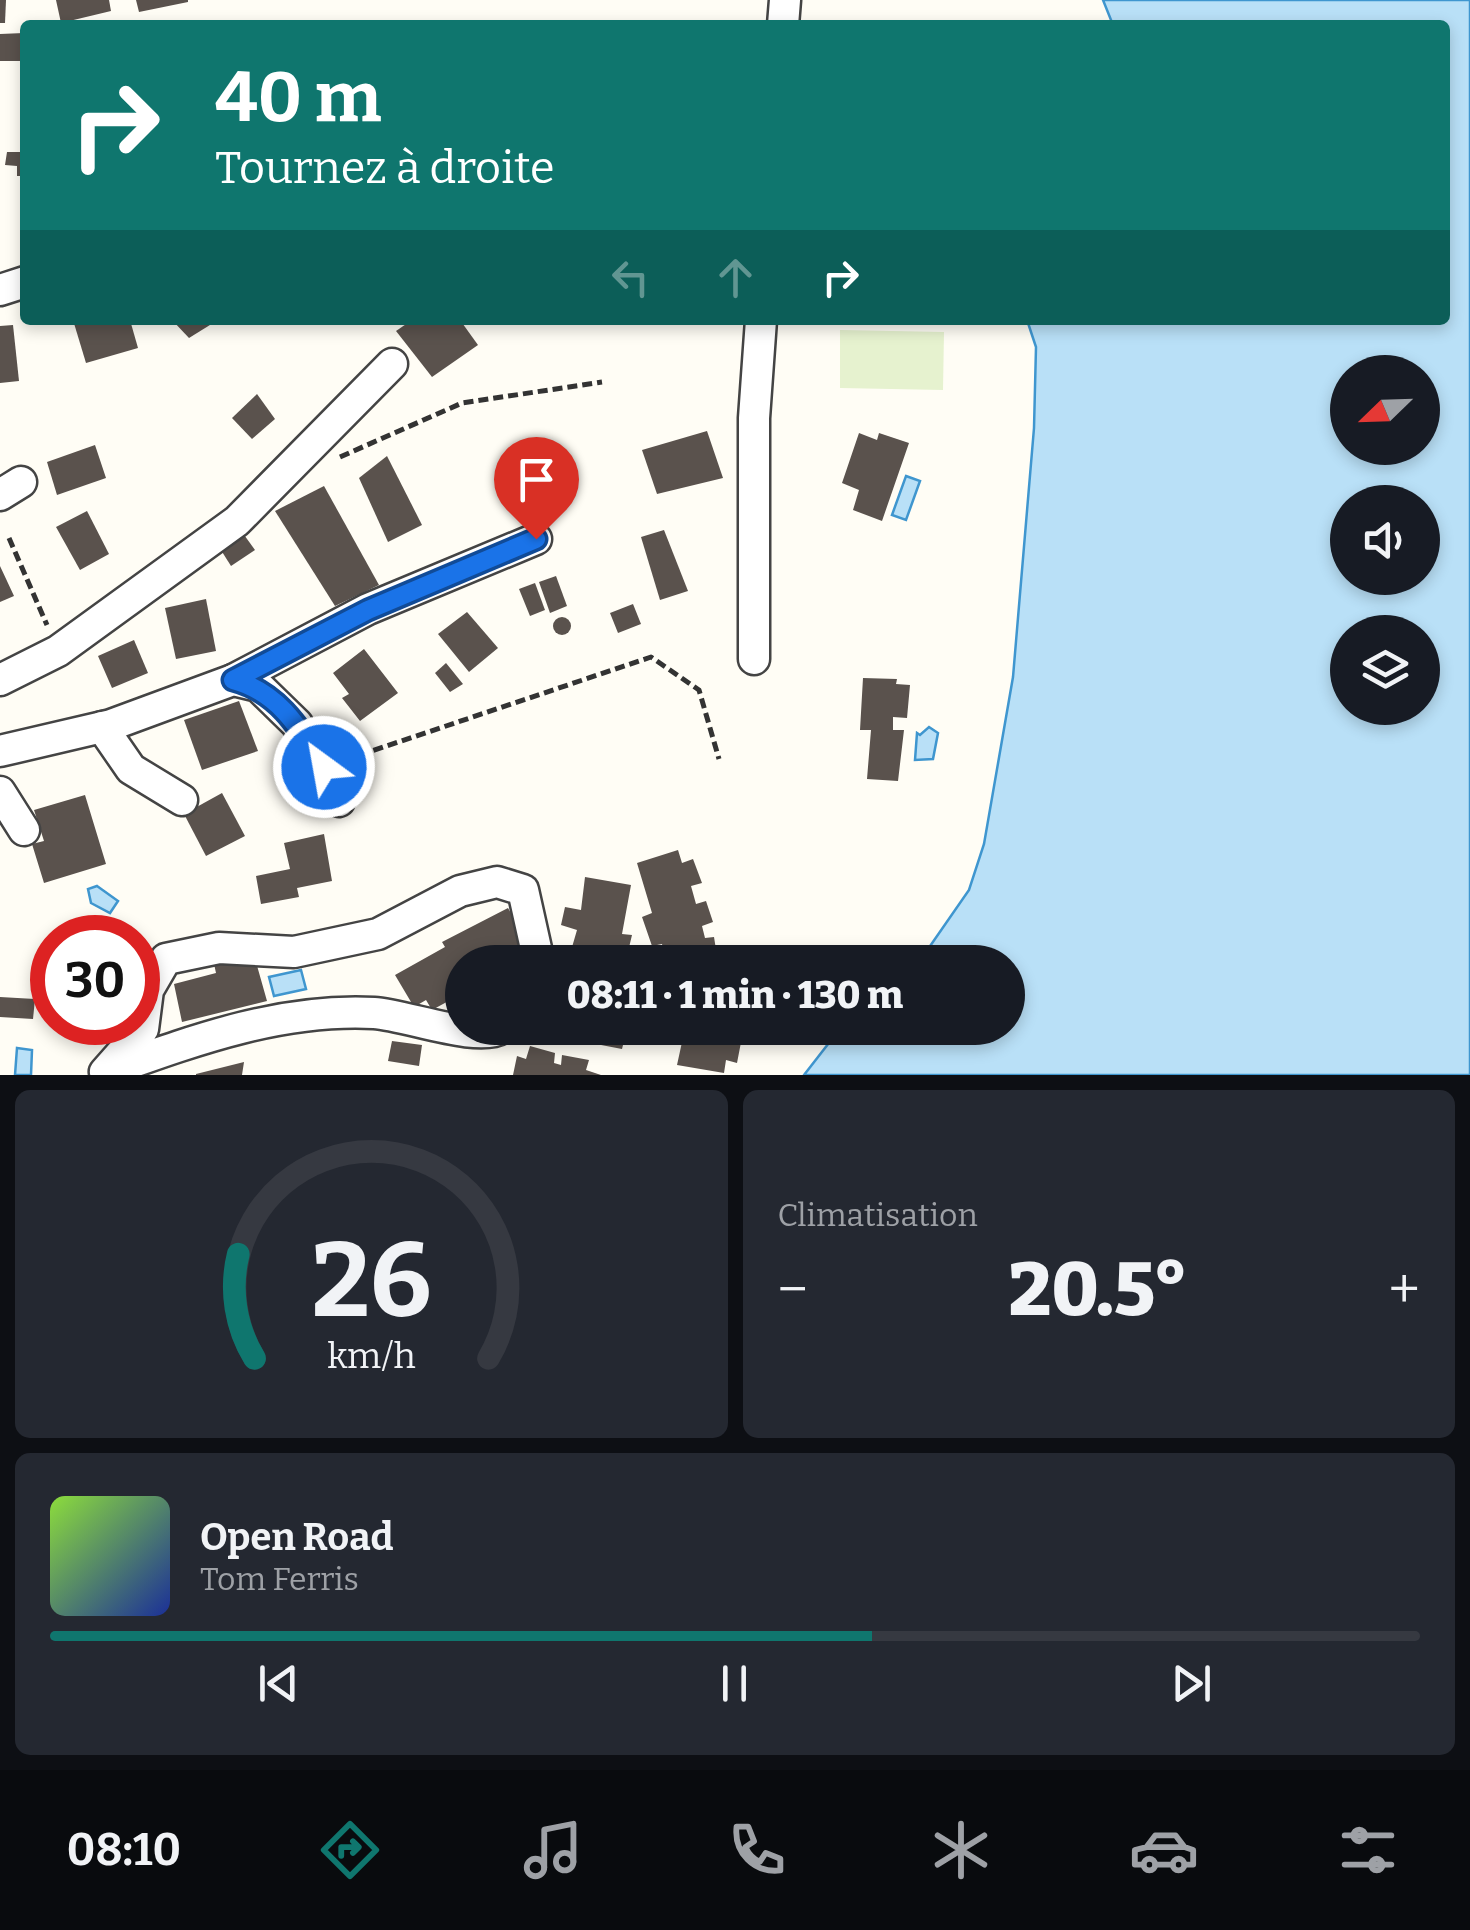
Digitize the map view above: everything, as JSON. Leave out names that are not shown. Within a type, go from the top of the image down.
[{"type":"street","points":[[754,659],[754,418],[761,325]]},
{"type":"street","points":[[0,680],[58,651],[236,522],[392,364]]},
{"type":"street","points":[[0,751],[102,727],[233,680],[368,610],[536,539]]},
{"type":"street","points":[[233,680],[258,686],[279,704],[324,767],[339,801]]},
{"type":"street","points":[[102,727],[131,769],[182,800]]},
{"type":"street","points":[[0,792],[24,830]]},
{"type":"street","points":[[104,1074],[143,1029],[148,990],[166,959],[220,948],[294,952],[378,934],[460,891],[498,882],[524,890],[535,945]]},
{"type":"street","points":[[104,1074],[232,1026],[340,1011],[405,1016],[445,1028]]},
{"type":"path","points":[[327,462],[378,444],[462,403],[602,382]]},
{"type":"path","points":[[10,538],[58,651]]},
{"type":"path","points":[[324,767],[651,657],[699,690],[719,759]]},
{"type":"green space","points":[[840,330],[944,332],[943,390],[840,388]]},
{"type":"water","points":[[1103,0],[1470,0],[1470,1075],[804,1075],[827,1045],[1025,1045],[1025,945],[931,945],[969,890],[984,844],[1013,677],[1034,428],[1036,347],[1029,325],[1450,325],[1450,20],[1111,20]]},
{"type":"water","points":[[906,476],[920,481],[906,520],[892,515]]},
{"type":"water","points":[[929,727],[938,733],[933,759],[915,760],[917,733],[920,735]]},
{"type":"water","points":[[97,886],[118,901],[110,913],[91,903],[88,889]]},
{"type":"water","points":[[301,970],[306,989],[274,996],[269,977]]},
{"type":"water","points":[[17,1048],[32,1050],[31,1075],[15,1075]]},
{"type":"building","points":[[0,0],[6,0],[5,23],[0,23]]},
{"type":"building","points":[[56,0],[109,0],[111,11],[60,20]]},
{"type":"building","points":[[136,0],[188,0],[188,2],[139,12]]},
{"type":"building","points":[[20,33],[20,61],[0,61],[0,34]]},
{"type":"building","points":[[7,152],[20,152],[20,176],[17,166],[5,165]]},
{"type":"building","points":[[13,325],[19,381],[0,383],[0,326]]},
{"type":"building","points":[[75,325],[131,325],[138,348],[86,363]]},
{"type":"building","points":[[177,325],[210,325],[189,338]]},
{"type":"building","points":[[405,325],[464,325],[478,345],[432,377],[396,331]]},
{"type":"building","points":[[257,394],[275,419],[252,439],[232,418]]},
{"type":"building","points":[[707,431],[723,478],[657,494],[642,450]]},
{"type":"building","points":[[859,433],[877,440],[879,433],[909,443],[882,521],[853,510],[859,490],[842,483]]},
{"type":"building","points":[[95,445],[106,478],[57,495],[47,462]]},
{"type":"building","points":[[387,456],[422,525],[388,542],[359,478]]},
{"type":"building","points":[[324,486],[379,585],[335,606],[275,511]]},
{"type":"building","points":[[87,511],[109,554],[80,570],[56,527]]},
{"type":"building","points":[[664,530],[688,591],[660,600],[641,537]]},
{"type":"building","points":[[242,532],[255,550],[231,566],[219,547]]},
{"type":"building","points":[[0,566],[14,596],[0,602]]},
{"type":"building","points":[[556,576],[567,606],[550,613],[539,582]]},
{"type":"building","points":[[535,583],[545,610],[530,616],[519,589]]},
{"type":"building","points":[[206,599],[216,651],[176,659],[165,608]]},
{"type":"building","points":[[633,604],[641,624],[618,633],[610,613]]},
{"type":"building","points":[[467,612],[498,648],[469,672],[438,634]]},
{"type":"building","points":[[562,617],[569,619],[569,633],[562,635],[555,633],[553,626],[555,619]]},
{"type":"building","points":[[134,640],[148,673],[112,688],[98,656]]},
{"type":"building","points":[[364,649],[398,693],[360,721],[342,698],[349,694],[333,673]]},
{"type":"building","points":[[446,663],[463,684],[450,692],[435,673]]},
{"type":"building","points":[[863,678],[897,679],[896,684],[910,685],[907,718],[893,717],[893,730],[904,730],[898,781],[867,779],[871,730],[860,730]]},
{"type":"building","points":[[239,701],[258,751],[202,770],[184,720]]},
{"type":"building","points":[[222,793],[245,836],[206,856],[184,814]]},
{"type":"building","points":[[85,795],[106,864],[44,883],[32,844],[44,841],[34,810]]},
{"type":"building","points":[[324,834],[332,881],[297,888],[299,897],[261,904],[256,876],[290,869],[284,843]]},
{"type":"building","points":[[678,850],[682,863],[693,859],[702,883],[691,886],[696,904],[706,901],[713,922],[702,926],[705,938],[714,937],[715,945],[652,945],[642,917],[652,913],[637,863]]},
{"type":"building","points":[[585,877],[631,885],[622,934],[632,935],[630,945],[573,945],[577,930],[561,925],[565,907],[581,910]]},
{"type":"building","points":[[508,908],[528,944],[445,947],[442,942]]},
{"type":"building","points":[[445,947],[445,1003],[432,1010],[426,1000],[414,1007],[395,975]]},
{"type":"building","points":[[254,955],[267,1001],[182,1022],[174,984],[216,973],[214,964]]},
{"type":"building","points":[[0,997],[30,999],[30,1019],[0,1017]]},
{"type":"building","points":[[392,1041],[422,1045],[419,1066],[388,1061]]},
{"type":"building","points":[[681,1045],[740,1045],[737,1063],[726,1060],[724,1073],[677,1065]]},
{"type":"building","points":[[530,1046],[555,1053],[554,1063],[561,1065],[562,1055],[589,1060],[586,1070],[601,1075],[513,1075],[517,1056],[526,1059]]},
{"type":"building","points":[[244,1062],[242,1075],[196,1075],[196,1074]]},
{"type":"route","points":[[324,767],[297,724],[279,704],[258,686],[233,680],[368,610],[536,539]]}]
